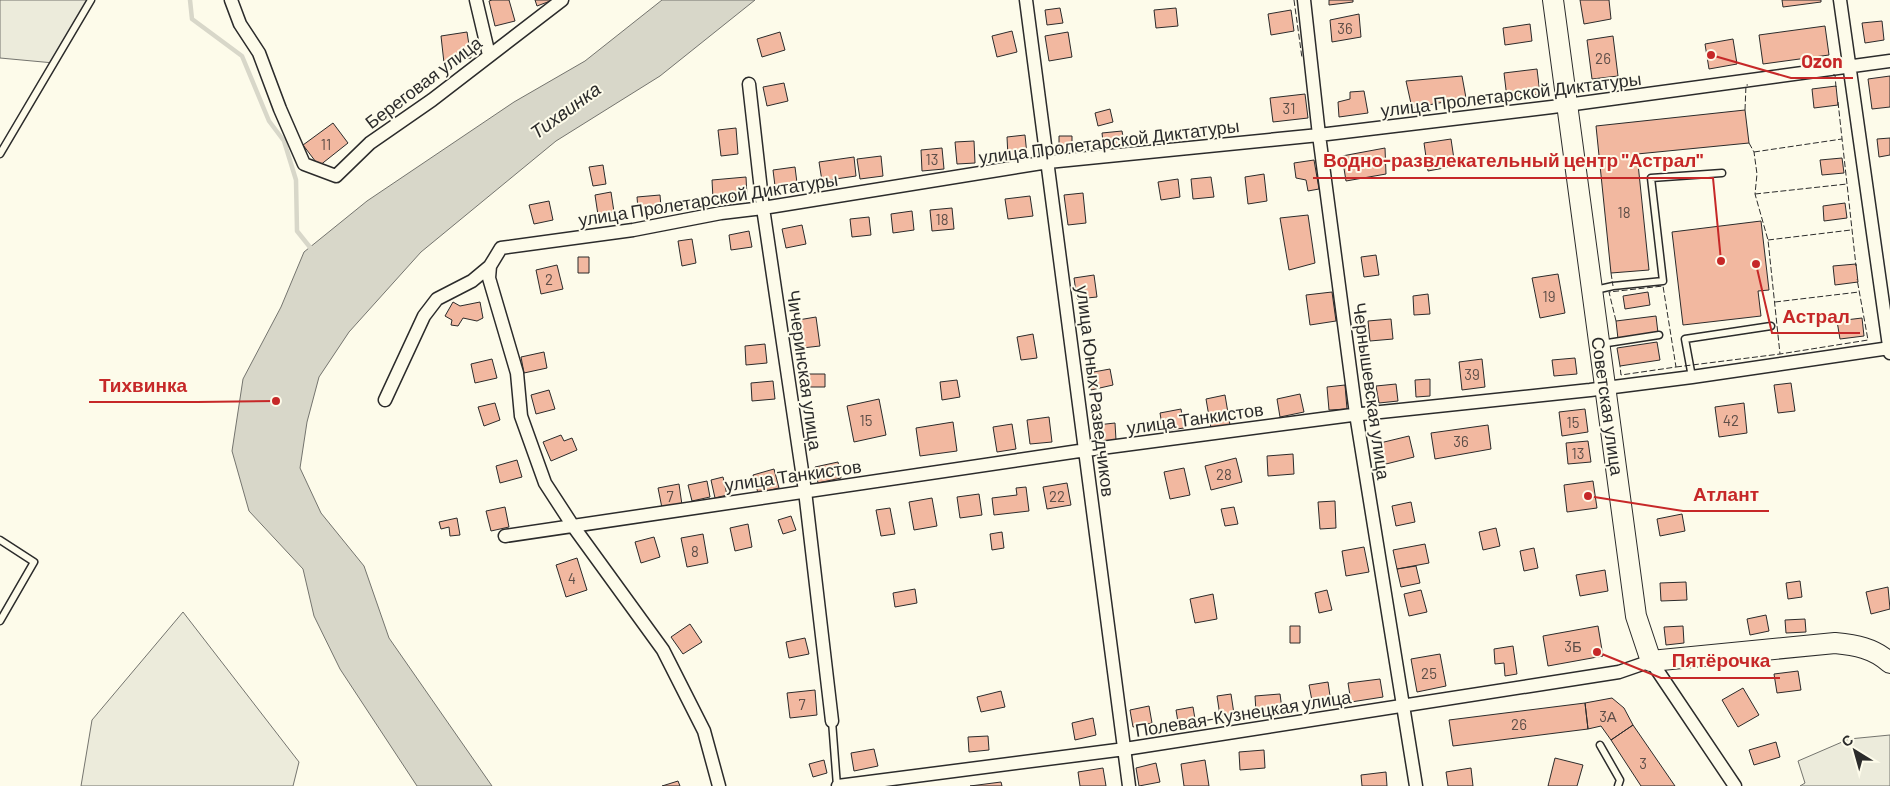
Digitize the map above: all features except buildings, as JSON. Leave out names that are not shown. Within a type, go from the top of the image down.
[{"type":"main road","name":"Советская улица","points":[[1553,0],[1636,616],[1651,661]]},
{"type":"main road","points":[[1651,661],[1835,643],[1858,645],[1877,653],[1890,663]]},
{"type":"street","name":"Береговая улица","points":[[231,0],[240,24],[258,53],[304,164],[336,176],[370,143],[432,100],[562,0]]},
{"type":"street","points":[[476,0],[489,55]]},
{"type":"street","name":"улица Юных Разведчиков","points":[[1026,0],[1130,786]]},
{"type":"street","name":"Чернышевская улица","points":[[1304,0],[1319,135],[1356,414],[1416,786]]},
{"type":"street","points":[[1840,0],[1890,353]]},
{"type":"street","name":"улица Пролетарской Диктатуры","points":[[385,400],[424,316],[437,299],[472,282],[490,266],[501,248],[634,230],[721,213],[763,208],[1048,162],[1319,135],[1568,105],[1890,61]]},
{"type":"street","name":"Чичеринская улица","points":[[749,84],[763,208],[805,491],[832,722]]},
{"type":"street","points":[[490,266],[489,278],[517,372],[521,416],[545,483],[572,526],[663,650],[704,731],[719,786]]},
{"type":"street","name":"улица Танкистов","points":[[505,536],[1086,450],[1356,414],[1692,377],[1890,348]]},
{"type":"street","name":"Полевая-Кузнецкая улица","points":[[837,786],[1125,749],[1403,707],[1619,672],[1651,661]]},
{"type":"street","name":"Советская улица","points":[[1651,661],[1735,786]]},
{"type":"lane","points":[[0,154],[91,0]]},
{"type":"lane","points":[[1592,291],[1613,286],[1663,281],[1650,178],[1722,173]]},
{"type":"lane","points":[[1692,377],[1686,339],[1771,326]]},
{"type":"lane","points":[[1599,344],[1659,335]]},
{"type":"lane","points":[[0,540],[34,562],[0,621]]},
{"type":"lane","points":[[832,722],[837,786]]},
{"type":"lane","points":[[1600,745],[1620,784]]},
{"type":"shaded area","points":[[0,0],[87,0],[54,63],[0,58]]},
{"type":"shaded area","points":[[183,612],[299,762],[293,786],[81,786],[92,720]]},
{"type":"shaded area","points":[[1890,735],[1890,786],[1800,786],[1805,783],[1798,761],[1849,739]]},
{"type":"water","name":"Тихвинка","points":[[662,0],[755,0],[660,76],[556,141],[421,252],[349,332],[319,377],[307,422],[300,468],[321,513],[364,566],[389,638],[492,786],[417,786],[340,669],[314,616],[303,569],[249,511],[232,451],[243,379],[281,307],[304,252],[367,201],[514,102],[585,61]]},
{"type":"waterway","points":[[190,0],[192,19],[242,56],[269,121],[284,141],[296,180],[297,231],[313,251]]},
{"type":"fence","points":[[1294,0],[1302,58]]},
{"type":"fence","points":[[1833,75],[1835,75],[1836,87]]},
{"type":"fence","points":[[1745,110],[1746,85],[1748,85]]},
{"type":"fence","points":[[1838,102],[1856,266]]},
{"type":"fence","points":[[1754,152],[1842,139]]},
{"type":"fence","points":[[1749,143],[1754,152],[1757,174],[1755,194],[1768,240],[1780,354],[1868,340],[1857,279]]},
{"type":"fence","points":[[1755,194],[1847,184]]},
{"type":"fence","points":[[1768,240],[1851,230]]},
{"type":"fence","points":[[1611,273],[1613,286]]},
{"type":"fence","points":[[1616,321],[1609,292],[1663,286],[1676,367],[1621,375],[1620,366]]},
{"type":"fence","points":[[1775,302],[1859,292]]},
{"type":"fence","points":[[1676,367],[1780,354]]},
{"type":"place","name":"Ozon","points":[[1711,55]]},
{"type":"place","name":"Водно-развлекательный центр \"Астрал\"","points":[[1721,261]]},
{"type":"place","name":"Астрал","points":[[1756,264]]},
{"type":"place","name":"Тихвинка","points":[[276,401]]},
{"type":"place","name":"Атлант","points":[[1588,496]]},
{"type":"place","name":"Пятёрочка","points":[[1597,652]]}]
